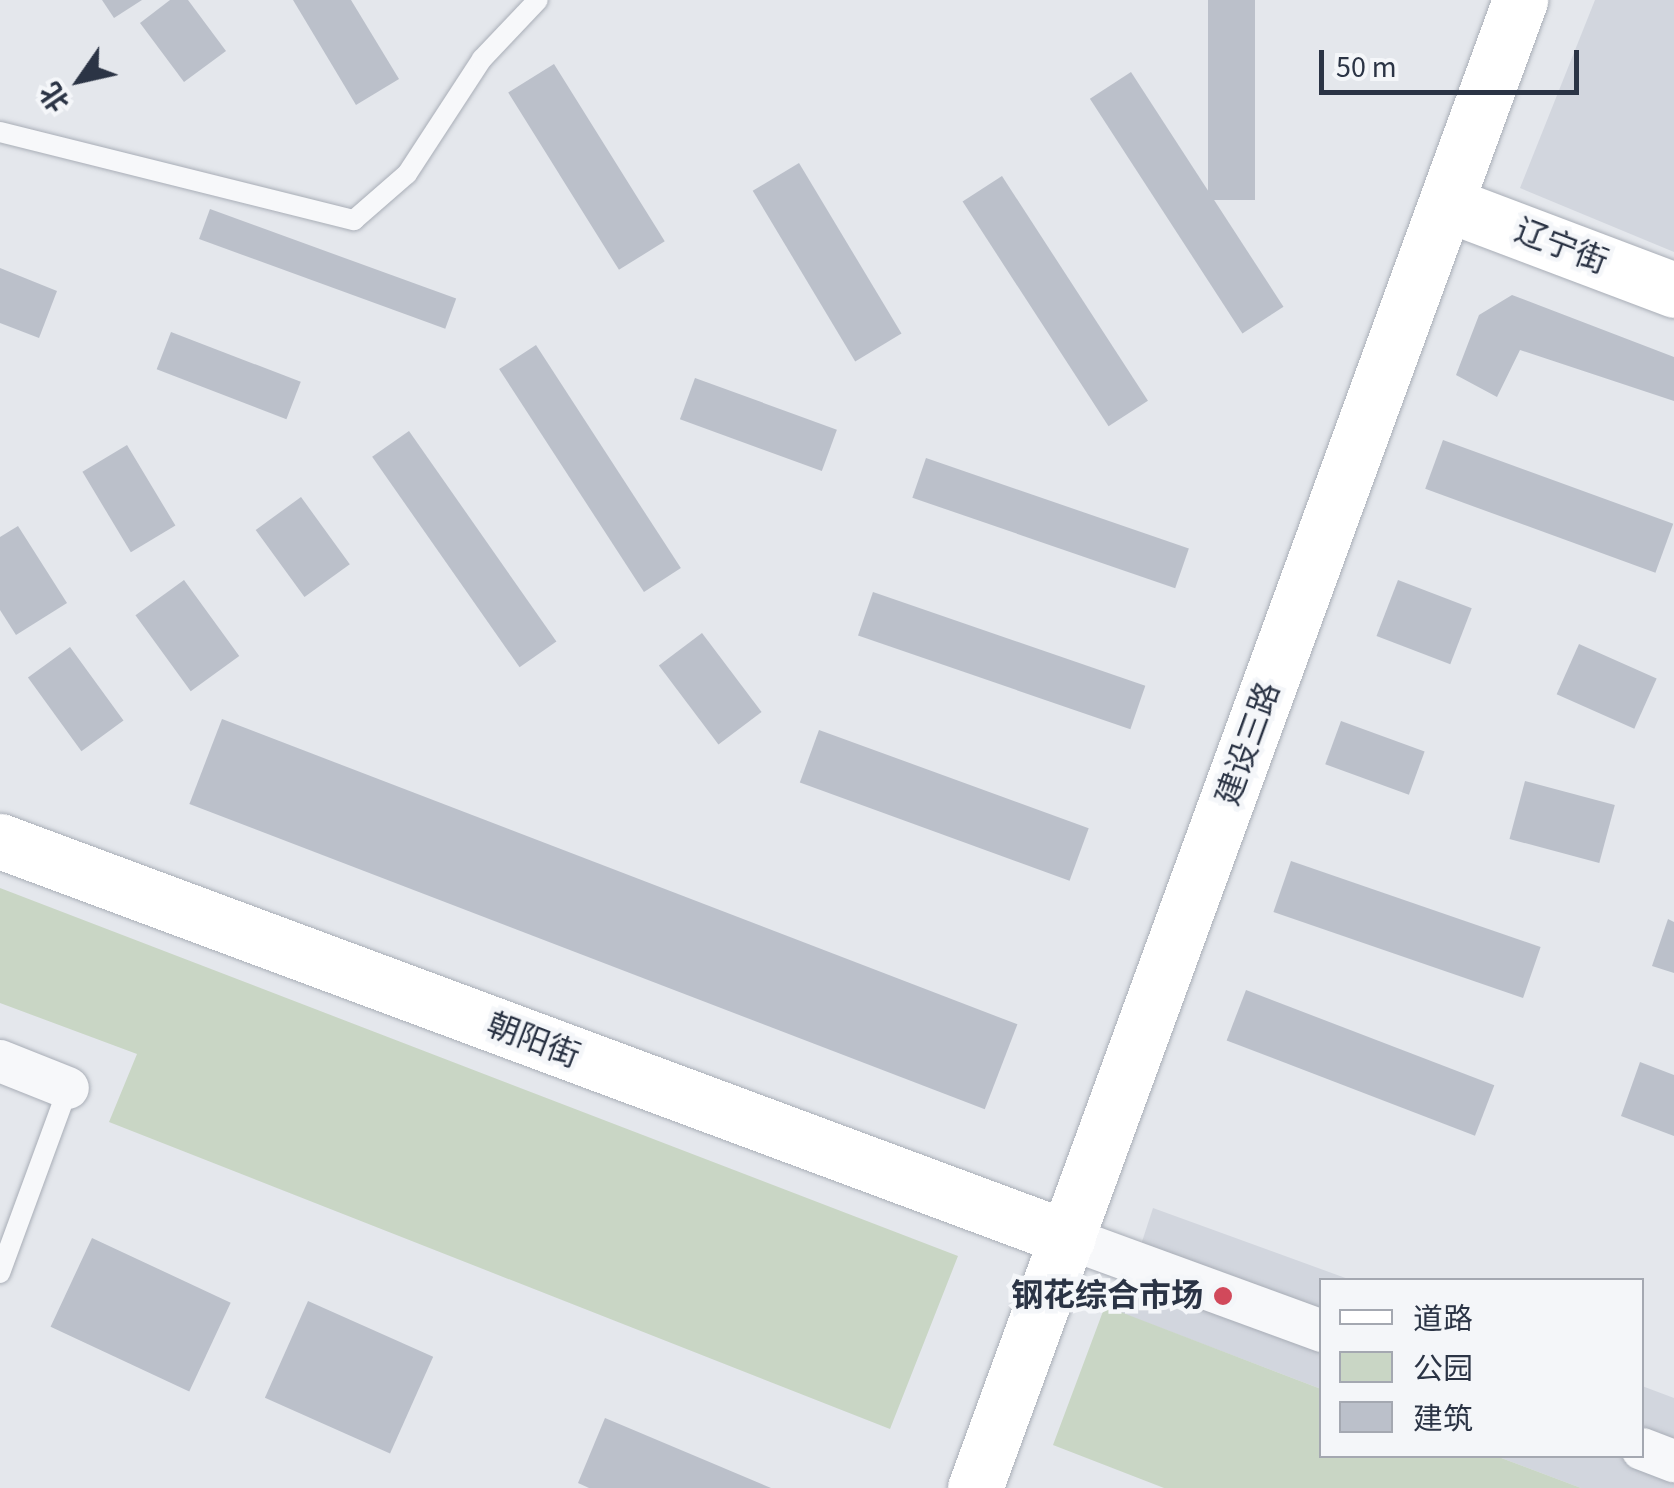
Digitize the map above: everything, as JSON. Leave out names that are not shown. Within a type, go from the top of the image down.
[{"type":"street","name":"建设三路","points":[[975,1488],[1520,0]]},
{"type":"street","name":"辽宁街","points":[[1448,204],[1674,290]]},
{"type":"street","name":"朝阳街","points":[[0,842],[1068,1238]]},
{"type":"street","points":[[0,1060],[68,1088]]},
{"type":"street","points":[[1068,1238],[1319,1330]]},
{"type":"street","points":[[1644,1450],[1674,1461]]},
{"type":"lane","points":[[0,132],[354,220],[407,174],[482,58],[538,0]]},
{"type":"lane","points":[[0,1273],[68,1088]]},
{"type":"shaded area","points":[[1595,0],[1674,0],[1674,252],[1520,188]]},
{"type":"shaded area","name":"钢花综合市场","points":[[1153,1208],[1346,1278],[1319,1278],[1319,1388],[1119,1312]]},
{"type":"shaded area","points":[[1644,1387],[1674,1398],[1674,1488],[1581,1488],[1501,1458],[1644,1458]]},
{"type":"green space","points":[[0,888],[958,1256],[890,1429],[109,1122],[137,1054],[0,1003]]},
{"type":"green space","points":[[1105,1306],[1319,1388],[1319,1458],[1501,1458],[1581,1488],[1164,1488],[1053,1445]]},
{"type":"building","points":[[102,0],[142,0],[114,18]]},
{"type":"building","points":[[170,0],[188,0],[226,51],[184,82],[140,23]]},
{"type":"building","points":[[293,0],[351,0],[399,79],[356,105]]},
{"type":"building","points":[[1208,0],[1255,0],[1255,200],[1208,200]]},
{"type":"building","points":[[554,64],[665,241],[619,270],[508,93]]},
{"type":"building","points":[[1131,72],[1283,307],[1242,334],[1090,99]]},
{"type":"building","points":[[799,163],[901,334],[855,361],[753,191]]},
{"type":"building","points":[[1002,176],[1148,401],[1109,426],[963,202]]},
{"type":"building","points":[[210,209],[456,299],[445,329],[199,239]]},
{"type":"building","points":[[0,268],[57,291],[39,338],[0,323]]},
{"type":"building","points":[[1512,295],[1674,357],[1674,401],[1520,350],[1497,397],[1456,375],[1479,315]]},
{"type":"building","points":[[171,332],[301,382],[286,419],[157,369]]},
{"type":"building","points":[[536,345],[681,568],[644,592],[499,369]]},
{"type":"building","points":[[695,378],[837,430],[822,471],[680,419]]},
{"type":"building","points":[[409,431],[556,642],[520,667],[372,457]]},
{"type":"building","points":[[1443,440],[1673,524],[1655,573],[1425,489]]},
{"type":"building","points":[[127,445],[175,526],[131,552],[82,472]]},
{"type":"building","points":[[926,458],[1189,549],[1175,588],[912,498]]},
{"type":"building","points":[[301,497],[350,564],[304,597],[256,530]]},
{"type":"building","points":[[18,526],[67,603],[16,635],[0,610],[0,537]]},
{"type":"building","points":[[184,580],[239,656],[191,691],[135,615]]},
{"type":"building","points":[[1398,580],[1472,608],[1450,664],[1376,636]]},
{"type":"building","points":[[873,592],[1145,686],[1130,729],[858,635]]},
{"type":"building","points":[[702,633],[762,712],[718,745],[659,665]]},
{"type":"building","points":[[1579,644],[1657,679],[1634,729],[1557,694]]},
{"type":"building","points":[[70,647],[123,721],[81,751],[28,678]]},
{"type":"building","points":[[222,719],[1017,1024],[985,1109],[189,804]]},
{"type":"building","points":[[1341,721],[1425,751],[1409,795],[1325,764]]},
{"type":"building","points":[[819,730],[1089,828],[1070,881],[800,783]]},
{"type":"building","points":[[1525,781],[1615,805],[1599,863],[1509,839]]},
{"type":"building","points":[[1291,861],[1541,947],[1523,998],[1273,912]]},
{"type":"building","points":[[1668,919],[1674,922],[1674,973],[1652,966]]},
{"type":"building","points":[[1246,990],[1494,1085],[1475,1136],[1227,1040]]},
{"type":"building","points":[[1640,1062],[1674,1075],[1674,1136],[1621,1116]]},
{"type":"building","points":[[92,1238],[231,1303],[189,1391],[51,1327]]},
{"type":"building","points":[[308,1301],[433,1357],[390,1454],[265,1398]]},
{"type":"building","points":[[605,1418],[771,1488],[589,1488],[578,1483]]},
{"type":"place","name":"钢花综合市场","points":[[1223,1296]]}]
